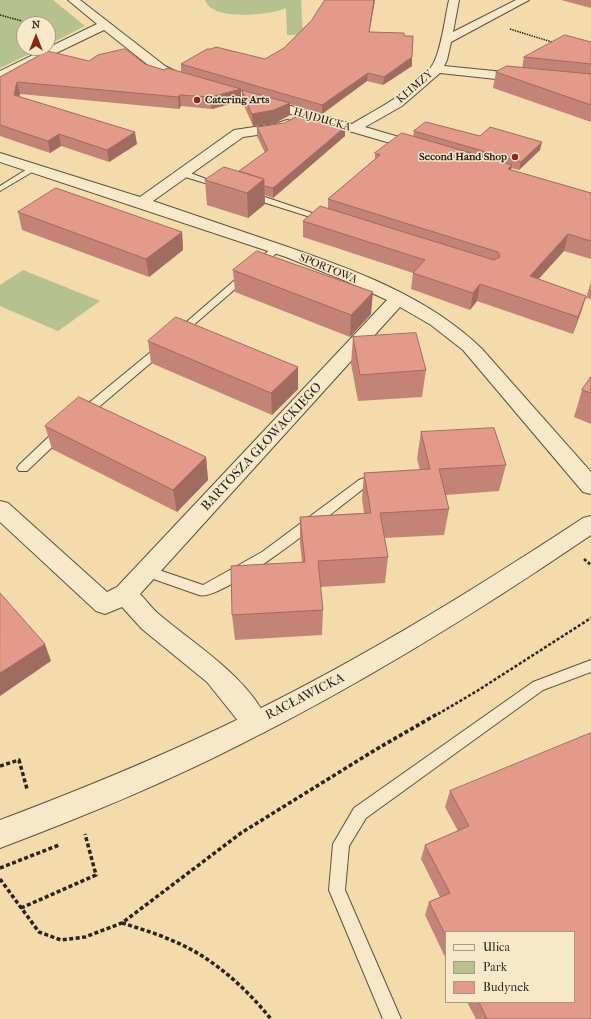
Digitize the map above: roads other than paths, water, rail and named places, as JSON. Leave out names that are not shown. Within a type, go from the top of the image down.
[{"type":"street","name":"HAJDUCKA","points":[[73,0],[161,69],[175,76],[435,152]]},
{"type":"street","name":"KLIMZY","points":[[352,128],[398,103],[433,74],[441,60],[454,0]]},
{"type":"street","points":[[445,40],[524,0]]},
{"type":"street","points":[[0,76],[104,25]]},
{"type":"street","points":[[436,69],[537,79]]},
{"type":"street","points":[[141,203],[239,133],[278,128],[294,121],[304,114]]},
{"type":"street","name":"SPORTOWA","points":[[0,157],[276,249],[362,282],[398,299],[440,324],[463,341],[493,373],[591,486]]},
{"type":"street","name":"BARTOSZA GŁOWACKIEGO","points":[[0,508],[105,604],[125,594],[398,299]]},
{"type":"street","name":"RACŁAWICKA","points":[[11,830],[126,785],[256,723],[340,680],[445,618],[591,524]]},
{"type":"street","points":[[125,594],[151,622],[216,674],[229,688],[256,723]]},
{"type":"lane","points":[[0,189],[35,168]]},
{"type":"lane","points":[[182,173],[228,188]]},
{"type":"lane","points":[[243,193],[333,222]]},
{"type":"lane","points":[[23,468],[74,421],[276,249]]},
{"type":"lane","points":[[147,571],[204,591],[227,581],[363,483],[386,473]]},
{"type":"lane","points":[[392,1019],[337,890],[341,844],[360,813],[538,686],[591,666]]},
{"type":"place","name":"Catering Arts","points":[[197,100]]},
{"type":"place","name":"Second Hand Shop","points":[[515,157]]}]
